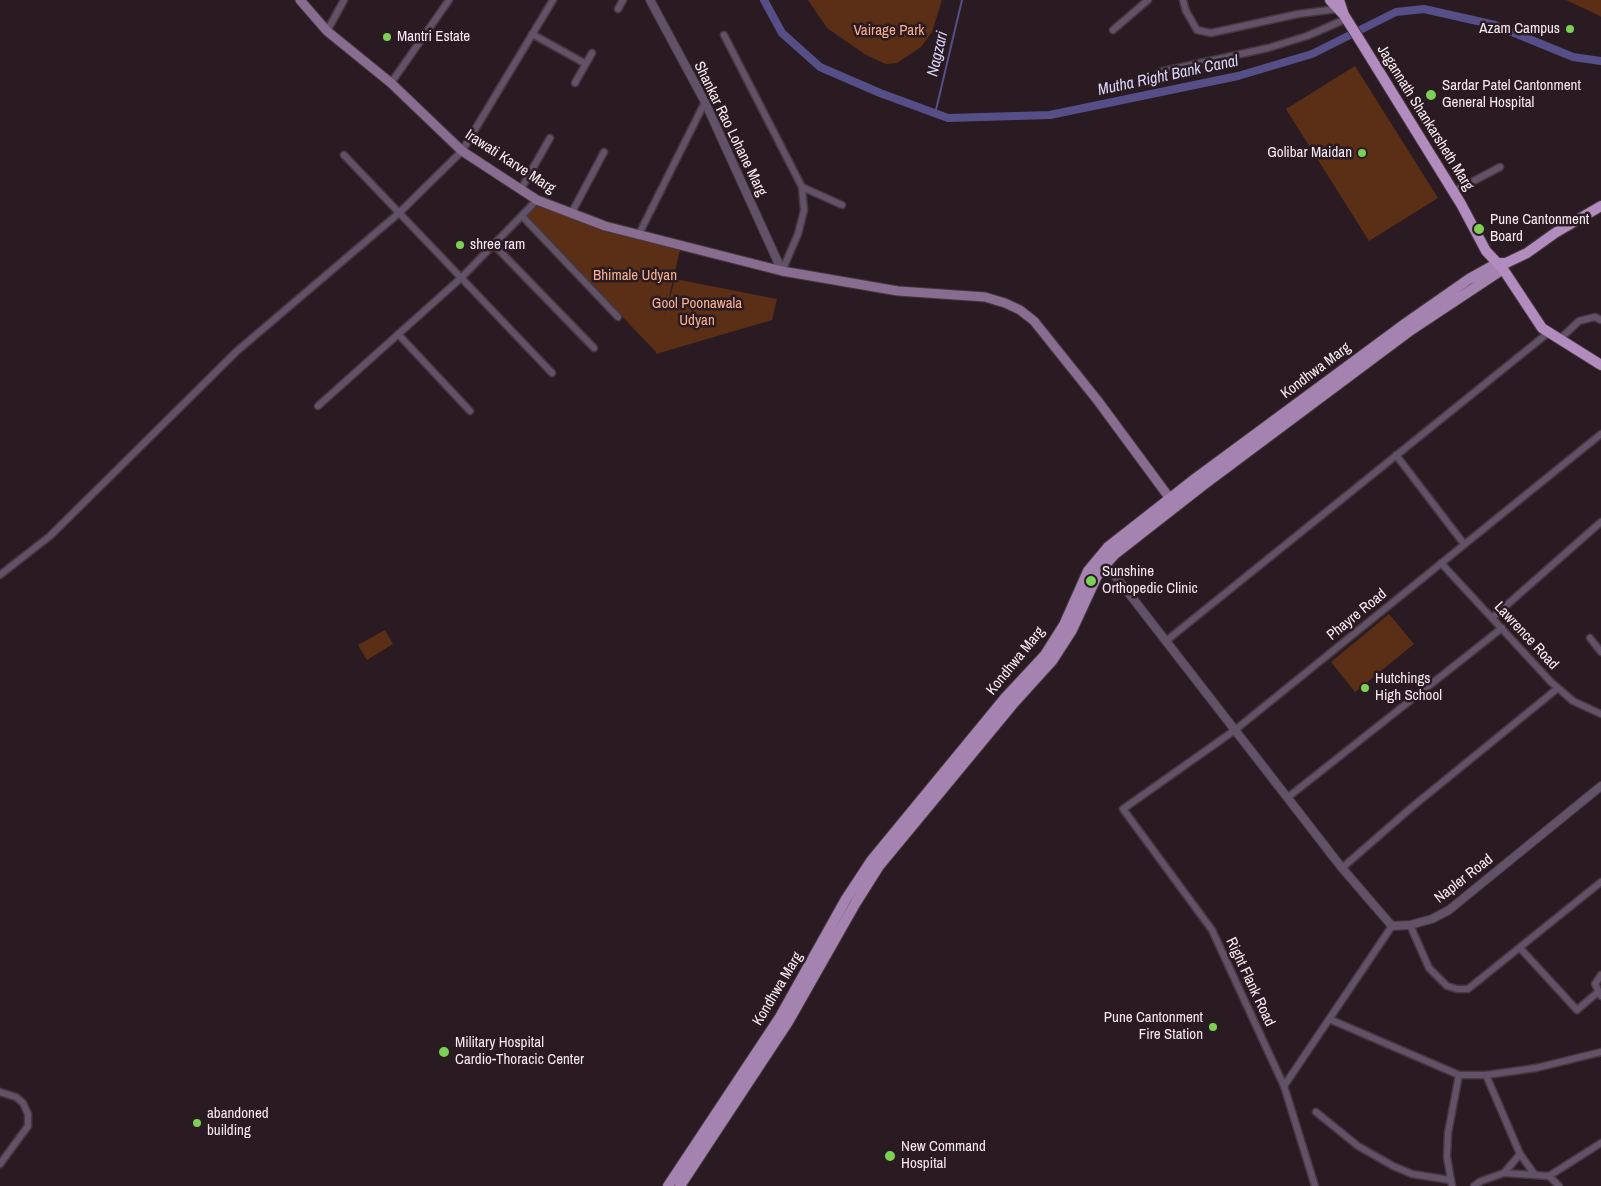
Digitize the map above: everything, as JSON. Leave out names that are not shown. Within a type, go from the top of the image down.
[{"type":"highway","name":"Jagannath Shankarsheth Marg","points":[[1330,0],[1341,11],[1364,47],[1454,192],[1486,251],[1502,265],[1548,333]]},
{"type":"highway","points":[[1502,265],[1527,253],[1601,206]]},
{"type":"highway","name":"Jagannath Shankarsheth Marg","points":[[1479,238],[1498,255],[1506,257],[1527,253]]},
{"type":"highway","points":[[1548,333],[1601,365]]},
{"type":"main road","name":"Irawati Karve Marg","points":[[300,0],[327,31],[391,83],[462,151],[537,200],[571,214],[638,236],[782,271],[880,288],[985,297],[1005,302],[1020,310],[1034,321],[1098,400],[1173,502]]},
{"type":"main road","name":"Kondhwa Marg","points":[[668,1186],[696,1152],[788,1022],[855,904],[879,866],[1012,704],[1052,661],[1072,630],[1103,560],[1173,502],[1422,317],[1502,265]]},
{"type":"main road","name":"Kondhwa Marg","points":[[680,1186],[696,1152]]},
{"type":"street","points":[[327,31],[344,0]]},
{"type":"street","points":[[391,83],[449,0]]},
{"type":"street","points":[[0,575],[50,536],[237,351],[399,213],[462,151],[553,0]]},
{"type":"street","points":[[618,9],[623,0]]},
{"type":"street","name":"Shankar Rao Lohane Marg","points":[[650,0],[705,102],[782,271]]},
{"type":"street","points":[[1113,30],[1148,0]]},
{"type":"street","points":[[1183,0],[1186,11],[1197,30],[1211,32],[1298,14],[1341,11]]},
{"type":"street","points":[[1159,72],[1268,48],[1307,36],[1341,11]]},
{"type":"street","points":[[532,34],[586,64]]},
{"type":"street","points":[[724,35],[802,188],[804,210],[798,234],[782,271]]},
{"type":"street","points":[[575,83],[592,54]]},
{"type":"street","points":[[638,236],[705,102]]},
{"type":"street","points":[[521,189],[550,138]]},
{"type":"street","points":[[571,214],[604,152]]},
{"type":"street","points":[[344,156],[552,373]]},
{"type":"street","points":[[1454,192],[1500,167]]},
{"type":"street","points":[[802,188],[842,205]]},
{"type":"street","points":[[318,406],[461,278],[537,200]]},
{"type":"street","points":[[522,216],[618,317]]},
{"type":"street","points":[[494,244],[594,348]]},
{"type":"street","points":[[1559,340],[1579,321],[1595,317],[1601,320]]},
{"type":"street","points":[[1166,642],[1548,333]]},
{"type":"street","points":[[398,334],[470,411]]},
{"type":"street","name":"Phayre Road","points":[[1123,809],[1235,730],[1601,434]]},
{"type":"street","points":[[1396,455],[1464,544]]},
{"type":"street","points":[[1492,618],[1601,522]]},
{"type":"street","points":[[1103,560],[1342,868],[1392,926],[1284,1086]]},
{"type":"street","name":"Lawrence Road","points":[[1441,562],[1558,688],[1573,701],[1601,714]]},
{"type":"street","points":[[1287,798],[1502,628]]},
{"type":"street","points":[[1590,638],[1601,652]]},
{"type":"street","points":[[1342,868],[1412,806],[1558,688]]},
{"type":"street","name":"Napler Road","points":[[1392,926],[1410,926],[1432,919],[1449,910],[1601,786]]},
{"type":"street","name":"Right Flank Road","points":[[1123,809],[1212,930],[1284,1086],[1315,1186]]},
{"type":"street","points":[[1410,926],[1429,968],[1447,986],[1457,989],[1468,989],[1601,882]]},
{"type":"street","points":[[1520,948],[1577,1010],[1599,994],[1595,984],[1601,974]]},
{"type":"street","points":[[1329,1019],[1459,1075],[1486,1075],[1536,1068],[1601,1052]]},
{"type":"street","points":[[1316,1112],[1358,1146],[1394,1166],[1412,1174],[1451,1183],[1447,1157],[1448,1133],[1459,1075]]},
{"type":"street","points":[[1486,1075],[1520,1154],[1535,1175]]},
{"type":"street","points":[[0,1092],[16,1097],[23,1104],[28,1114],[28,1126],[0,1164]]},
{"type":"street","points":[[1474,1186],[1481,1181],[1504,1174],[1549,1176],[1601,1143]]},
{"type":"street","points":[[1504,1174],[1520,1154]]},
{"type":"street","points":[[1549,1176],[1559,1186]]},
{"type":"green space","name":"Vairage Park","points":[[808,0],[942,0],[932,32],[921,47],[897,63],[886,64],[866,55],[827,28]]},
{"type":"green space","points":[[1566,0],[1601,0],[1601,17],[1598,15]]},
{"type":"green space","name":"Golibar Maidan","points":[[1355,66],[1438,198],[1369,241],[1286,109]]},
{"type":"green space","name":"Bhimale Udyan","points":[[536,201],[680,250],[664,319],[675,279],[777,299],[772,320],[656,354],[524,214]]},
{"type":"green space","points":[[1389,614],[1414,644],[1355,692],[1331,662]]},
{"type":"green space","points":[[385,630],[393,644],[367,660],[358,645]]},
{"type":"waterway","name":"Mutha Right Bank Canal","points":[[764,0],[782,33],[820,67],[880,93],[948,118],[1050,115],[1238,76],[1312,54],[1396,12],[1424,9],[1495,25],[1573,57],[1601,61]]},
{"type":"waterway","name":"Nagzari","points":[[935,114],[962,0]]},
{"type":"place","name":"Azam Campus","points":[[1570,29]]},
{"type":"place","name":"Mantri Estate","points":[[387,37]]},
{"type":"place","name":"Sardar Patel Cantonment General Hospital","points":[[1431,95]]},
{"type":"place","name":"Golibar Maidan","points":[[1362,153]]},
{"type":"place","name":"Pune Cantonment Board","points":[[1479,229]]},
{"type":"place","name":"shree ram","points":[[460,245]]},
{"type":"place","name":"Sunshine Orthopedic Clinic","points":[[1091,581]]},
{"type":"place","name":"Hutchings High School","points":[[1365,688]]},
{"type":"place","name":"Pune Cantonment Fire Station","points":[[1213,1027]]},
{"type":"place","name":"Military Hospital Cardio-Thoracic Center","points":[[444,1052]]},
{"type":"place","name":"abandoned building","points":[[197,1123]]},
{"type":"place","name":"New Command Hospital","points":[[890,1156]]},
{"type":"park label","name":"Gool Poonawala Udyan","points":[[697,312]]}]
